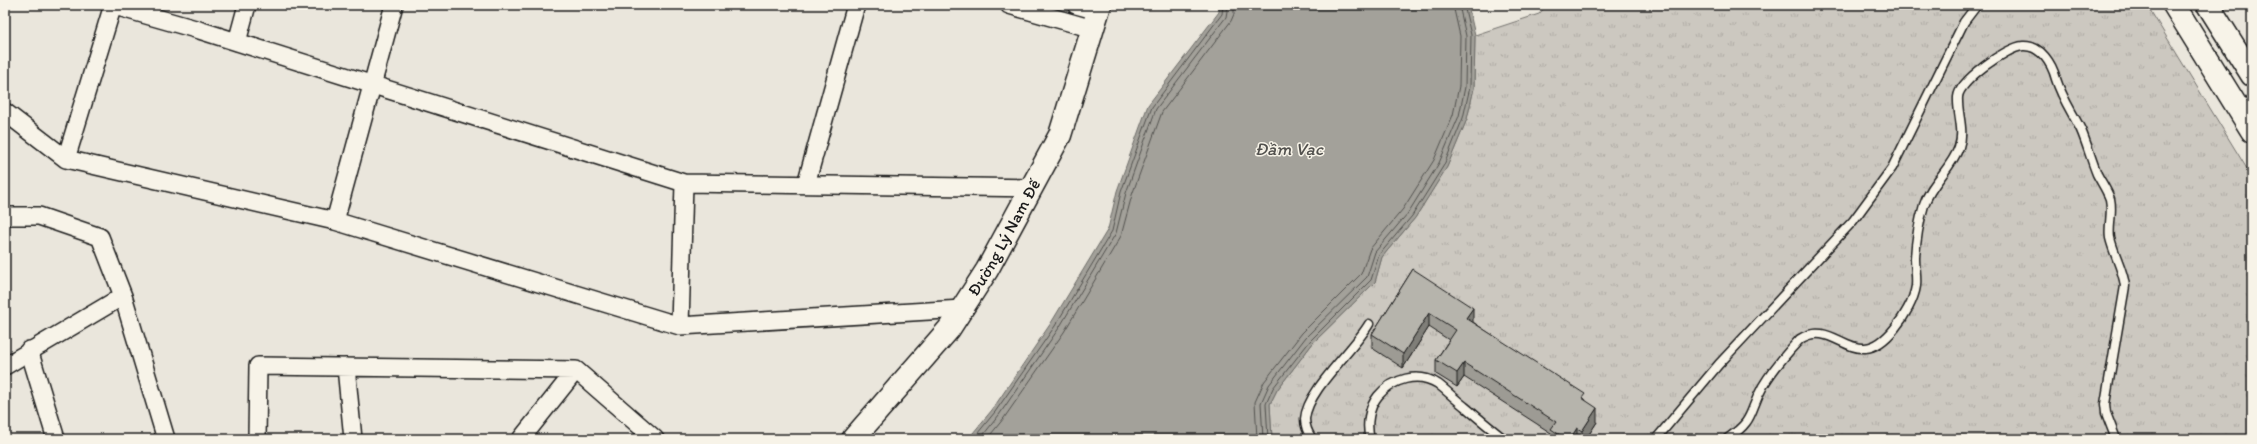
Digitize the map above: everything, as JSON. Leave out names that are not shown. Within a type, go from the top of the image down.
[{"type":"street","points":[[237,42],[247,5]]},
{"type":"street","points":[[335,221],[394,5]]},
{"type":"street","points":[[806,184],[856,5]]},
{"type":"street","points":[[1009,5],[1097,15]]},
{"type":"street","points":[[1076,5],[1097,15]]},
{"type":"street","points":[[2174,5],[2245,104],[2252,131]]},
{"type":"street","points":[[2208,5],[2252,75]]},
{"type":"street","points":[[66,160],[112,6],[237,42],[684,183],[1032,188]]},
{"type":"street","name":"Đường Lý Nam Đế","points":[[853,439],[949,329],[987,270],[1060,135],[1097,15]]},
{"type":"street","points":[[5,112],[66,160],[335,221],[680,326],[962,309]]},
{"type":"street","points":[[680,326],[684,183]]},
{"type":"street","points":[[5,216],[39,216],[100,237],[123,296],[166,439]]},
{"type":"street","points":[[5,366],[123,296]]},
{"type":"street","points":[[30,350],[56,439]]},
{"type":"street","points":[[257,439],[258,366],[576,370],[655,439]]},
{"type":"street","points":[[346,367],[353,439]]},
{"type":"street","points":[[521,439],[576,370]]},
{"type":"lane","points":[[1656,439],[1719,364],[1853,221],[1892,168],[1964,22],[1977,5]]},
{"type":"lane","points":[[1727,439],[1748,421],[1768,379],[1800,339],[1806,335],[1818,333],[1853,347],[1866,349],[1884,340],[1896,327],[1907,309],[1916,288],[1916,237],[1924,203],[1959,149],[1962,120],[1958,96],[1960,90],[1973,76],[2000,56],[2012,49],[2024,46],[2038,50],[2051,63],[2060,93],[2081,131],[2098,175],[2110,200],[2110,237],[2123,271],[2125,286],[2104,404],[2107,418],[2116,439]]},
{"type":"lane","points":[[1312,439],[1305,422],[1310,404],[1325,380],[1369,324]]},
{"type":"lane","points":[[1370,439],[1368,432],[1371,406],[1387,386],[1398,380],[1411,378],[1437,383],[1504,439]]},
{"type":"green space","points":[[1547,5],[2147,5],[2252,177],[2252,439],[1272,439],[1270,404],[1277,390],[1313,343],[1375,282],[1382,257],[1415,218],[1447,167],[1467,119],[1474,88],[1475,35],[1539,14]]},
{"type":"water","name":"Đầm Vạc","points":[[1219,5],[1468,5],[1475,35],[1474,88],[1467,119],[1447,167],[1415,218],[1382,257],[1375,282],[1313,343],[1277,390],[1270,404],[1272,439],[968,439],[992,410],[1051,323],[1108,229],[1117,191],[1148,105],[1219,12]]},
{"type":"building","points":[[1413,269],[1473,308],[1466,318],[1585,394],[1582,398],[1597,408],[1582,431],[1577,428],[1570,439],[1566,439],[1551,429],[1556,422],[1464,363],[1457,373],[1436,360],[1456,330],[1429,313],[1403,354],[1372,334]]}]
